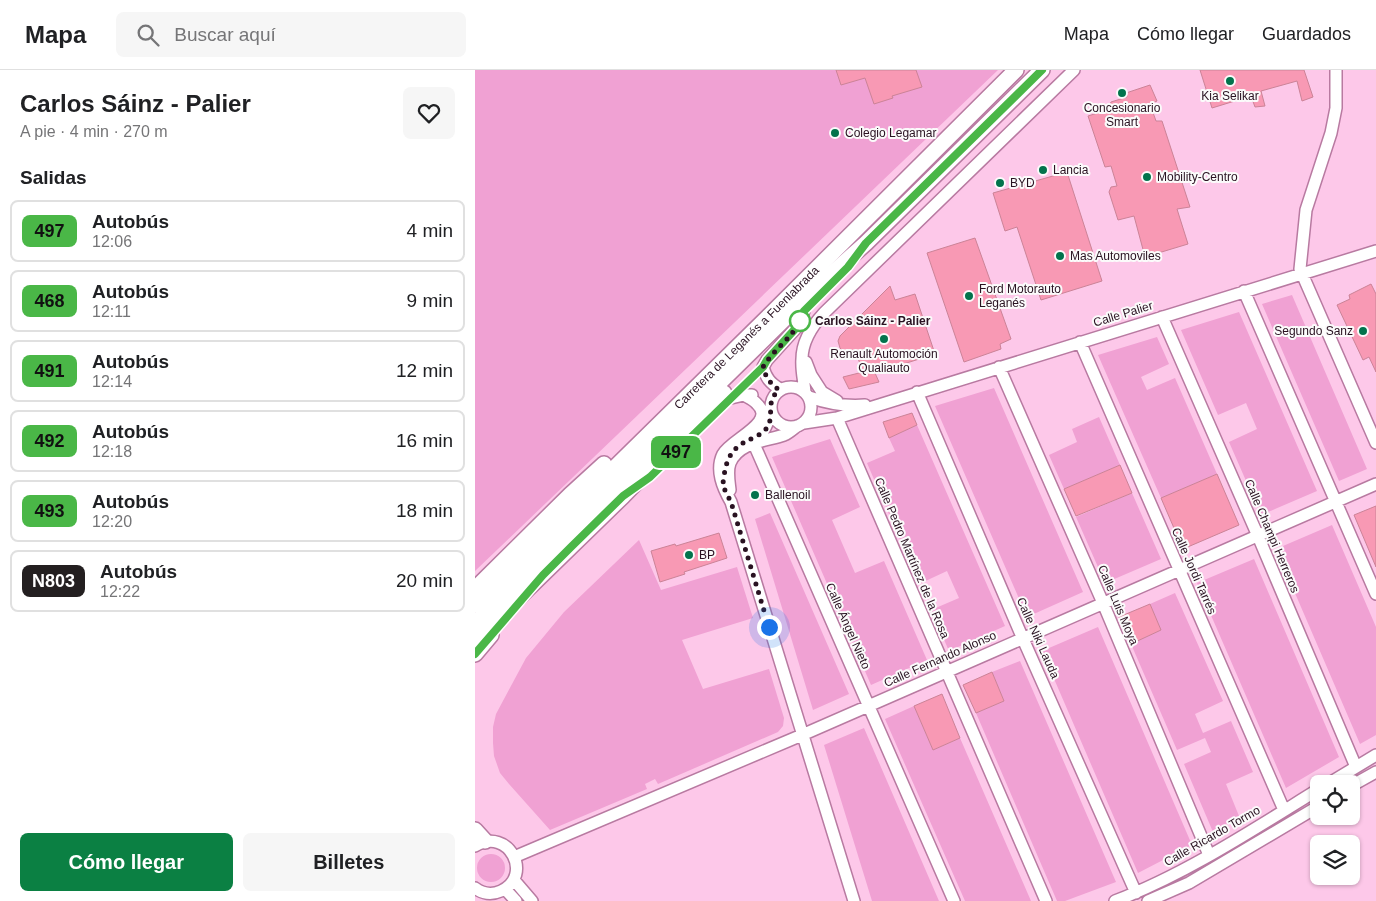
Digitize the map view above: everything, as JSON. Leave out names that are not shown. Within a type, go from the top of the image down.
[{"type":"highway","name":"Carretera de Leganés a Fuenlabrada","points":[[475,605],[1017,70]]},
{"type":"highway","name":"Carretera de Leganés a Fuenlabrada","points":[[475,623],[820,284],[866,243],[1042,70]]},
{"type":"highway","points":[[475,589],[763,307],[883,193],[927,160]]},
{"type":"highway","points":[[475,640],[623,496],[848,267],[866,243]]},
{"type":"highway","points":[[475,582],[541,517],[570,495]]},
{"type":"highway","points":[[475,654],[543,575]]},
{"type":"highway","points":[[475,830],[478,844]]},
{"type":"street","points":[[723,483],[726,463],[733,451],[767,428],[771,400],[794,376],[812,326],[1074,70]]},
{"type":"street","points":[[1336,70],[1337,108],[1331,133],[1306,210],[1300,269],[1376,443]]},
{"type":"street","name":"Calle Palier","points":[[731,502],[730,463],[735,455],[742,449],[754,444],[786,434],[801,424],[837,418],[1376,251]]},
{"type":"street","points":[[1244,291],[1376,594]]},
{"type":"street","points":[[804,311],[796,328],[763,367],[765,376],[771,384],[783,388],[792,386],[799,388],[807,394]]},
{"type":"street","name":"Calle Champi Herreros","points":[[1162,317],[1356,767]]},
{"type":"street","name":"Calle Jordi Tarrés","points":[[1080,342],[1284,810]]},
{"type":"street","points":[[731,398],[744,395],[760,398],[771,409],[778,423],[790,427],[801,424],[809,418],[811,411],[802,356]]},
{"type":"street","points":[[802,356],[822,392],[842,405]]},
{"type":"street","name":"Calle Luis Moya","points":[[999,367],[1103,603],[1209,855]]},
{"type":"street","name":"Calle Niki Lauda","points":[[917,392],[1136,893]]},
{"type":"street","name":"Calle Palier","points":[[807,394],[827,402],[842,405],[879,404]]},
{"type":"street","points":[[744,395],[757,403],[762,409],[762,417],[753,429],[729,446],[723,454],[720,463],[720,474],[731,502],[854,901]]},
{"type":"street","name":"Calle Pedro Martínez de la Rosa","points":[[837,418],[1046,901]]},
{"type":"street","name":"Calle Ángel Nieto","points":[[754,444],[954,901]]},
{"type":"street","name":"Calle Fernando Alonso","points":[[514,857],[802,735],[1376,484]]},
{"type":"street","points":[[1343,775],[1376,755]]},
{"type":"street","points":[[1360,781],[1376,772]]},
{"type":"street","name":"Calle Ricardo Tormo","points":[[1115,901],[1136,893],[1209,855],[1310,794]]},
{"type":"street","points":[[1148,901],[1189,883],[1310,811]]},
{"type":"street","points":[[475,888],[488,894],[497,893],[505,889],[513,880],[517,868],[514,857],[509,849],[502,844],[494,841],[478,844]]},
{"type":"street","points":[[513,880],[532,901]]},
{"type":"street","points":[[505,889],[516,901]]},
{"type":"shaded area","points":[[475,70],[998,70],[475,571]]},
{"type":"shaded area","points":[[1292,295],[1367,469],[1339,481],[1262,304]]},
{"type":"shaded area","points":[[1239,312],[1317,491],[1261,515],[1229,442],[1257,429],[1246,403],[1218,415],[1181,330]]},
{"type":"shaded area","points":[[1157,337],[1169,364],[1141,377],[1147,390],[1175,378],[1217,474],[1161,498],[1098,355]]},
{"type":"shaded area","points":[[994,388],[1083,592],[1027,617],[935,406]]},
{"type":"shaded area","points":[[1099,417],[1120,465],[1064,489],[1049,455],[1077,442],[1072,429]]},
{"type":"shaded area","points":[[917,425],[1005,626],[949,651],[931,610],[959,598],[947,571],[919,584],[867,463],[895,451],[889,438]]},
{"type":"shaded area","points":[[830,439],[860,507],[832,520],[855,573],[884,561],[927,660],[871,685],[772,457]]},
{"type":"shaded area","points":[[1132,493],[1161,559],[1105,583],[1076,517]]},
{"type":"shaded area","points":[[770,513],[849,694],[813,710],[755,519]]},
{"type":"shaded area","points":[[1332,525],[1376,627],[1376,735],[1360,744],[1276,549]]},
{"type":"shaded area","points":[[639,540],[661,590],[737,567],[753,618],[682,640],[703,689],[769,669],[784,718],[783,726],[778,732],[658,784],[655,779],[645,784],[647,789],[550,830],[500,773],[494,756],[493,743],[493,727],[496,714],[526,658],[564,612]]},
{"type":"shaded area","points":[[1254,559],[1339,757],[1286,788],[1197,583]]},
{"type":"shaded area","points":[[1175,593],[1223,701],[1195,714],[1203,733],[1231,721],[1253,772],[1226,784],[1239,816],[1213,832],[1184,764],[1211,752],[1205,738],[1177,750],[1131,644],[1161,630],[1150,604]]},
{"type":"shaded area","points":[[1098,627],[1192,845],[1138,873],[1042,651]]},
{"type":"shaded area","points":[[1020,661],[1116,882],[1065,901],[1057,901],[976,713],[1004,701],[992,672]]},
{"type":"shaded area","points":[[914,706],[933,750],[960,738],[1031,901],[965,901],[885,719]]},
{"type":"shaded area","points":[[864,728],[939,901],[872,901],[824,745]]},
{"type":"shaded area","points":[[491,854],[501,858],[505,868],[501,878],[491,882],[481,878],[477,868],[481,858]]},
{"type":"building","points":[[836,70],[916,70],[922,87],[892,96],[893,98],[874,104],[865,78],[841,85]]},
{"type":"building","name":"Kia Selikar","points":[[1200,70],[1304,70],[1313,97],[1302,101],[1297,81],[1261,91],[1265,106],[1255,107],[1251,96],[1212,108]]},
{"type":"building","name":"Mobility-Centro","points":[[1150,85],[1157,101],[1150,104],[1156,121],[1162,121],[1190,207],[1177,209],[1188,244],[1145,257],[1134,216],[1118,220],[1109,192],[1111,187],[1117,186],[1111,166],[1105,167],[1088,116],[1107,110],[1111,102],[1127,97],[1126,93]]},
{"type":"building","name":"Mas Automoviles","points":[[1067,172],[1102,281],[1041,300],[1017,227],[1005,231],[993,193]]},
{"type":"building","name":"Ford Motorauto Leganés","points":[[975,238],[1011,339],[1000,344],[1001,349],[964,362],[927,253]]},
{"type":"building","name":"Segundo Sanz","points":[[1371,284],[1376,294],[1376,372],[1369,357],[1363,360],[1337,305],[1350,299],[1349,295]]},
{"type":"building","name":"Renault Automoción Qualiauto","points":[[890,286],[895,300],[915,294],[935,354],[875,373],[879,382],[849,389],[843,377],[863,372],[855,350],[844,352],[840,348],[838,341],[840,336]]},
{"type":"building","points":[[912,413],[917,425],[889,438],[883,422]]},
{"type":"building","points":[[1120,465],[1132,493],[1076,516],[1064,489]]},
{"type":"building","points":[[1217,474],[1239,525],[1183,549],[1161,498]]},
{"type":"building","points":[[1376,506],[1376,567],[1354,515]]},
{"type":"building","name":"BP","points":[[719,533],[727,558],[660,582],[651,551],[675,544],[676,546]]},
{"type":"building","points":[[1150,604],[1161,630],[1131,644],[1119,617]]},
{"type":"building","points":[[992,672],[1004,701],[976,713],[963,685]]},
{"type":"building","points":[[942,694],[960,738],[933,750],[914,706]]},
{"type":"bus line","name":"497","points":[[475,654],[543,575],[571,547],[623,496],[650,477],[763,367],[796,328],[804,311],[848,267],[866,243],[1042,70]]},
{"type":"place","name":"Kia Selikar","points":[[1230,81]]},
{"type":"place","name":"Concesionario Smart","points":[[1122,93]]},
{"type":"place","name":"Colegio Legamar","points":[[835,133]]},
{"type":"place","name":"Lancia","points":[[1043,170]]},
{"type":"place","name":"Mobility-Centro","points":[[1147,177]]},
{"type":"place","name":"BYD","points":[[1000,183]]},
{"type":"place","name":"Mas Automoviles","points":[[1060,256]]},
{"type":"place","name":"Ford Motorauto Leganés","points":[[969,296]]},
{"type":"place","name":"Carlos Sáinz - Palier","points":[[800,321]]},
{"type":"place","name":"Segundo Sanz","points":[[1363,331]]},
{"type":"place","name":"Renault Automoción Qualiauto","points":[[884,339]]},
{"type":"place","name":"Ballenoil","points":[[755,495]]},
{"type":"place","name":"BP","points":[[689,555]]},
{"type":"route","points":[[769,627],[731,502],[723,483],[726,463],[733,451],[767,428],[771,412],[771,400],[779,390],[765,376],[763,367],[800,321]]}]
